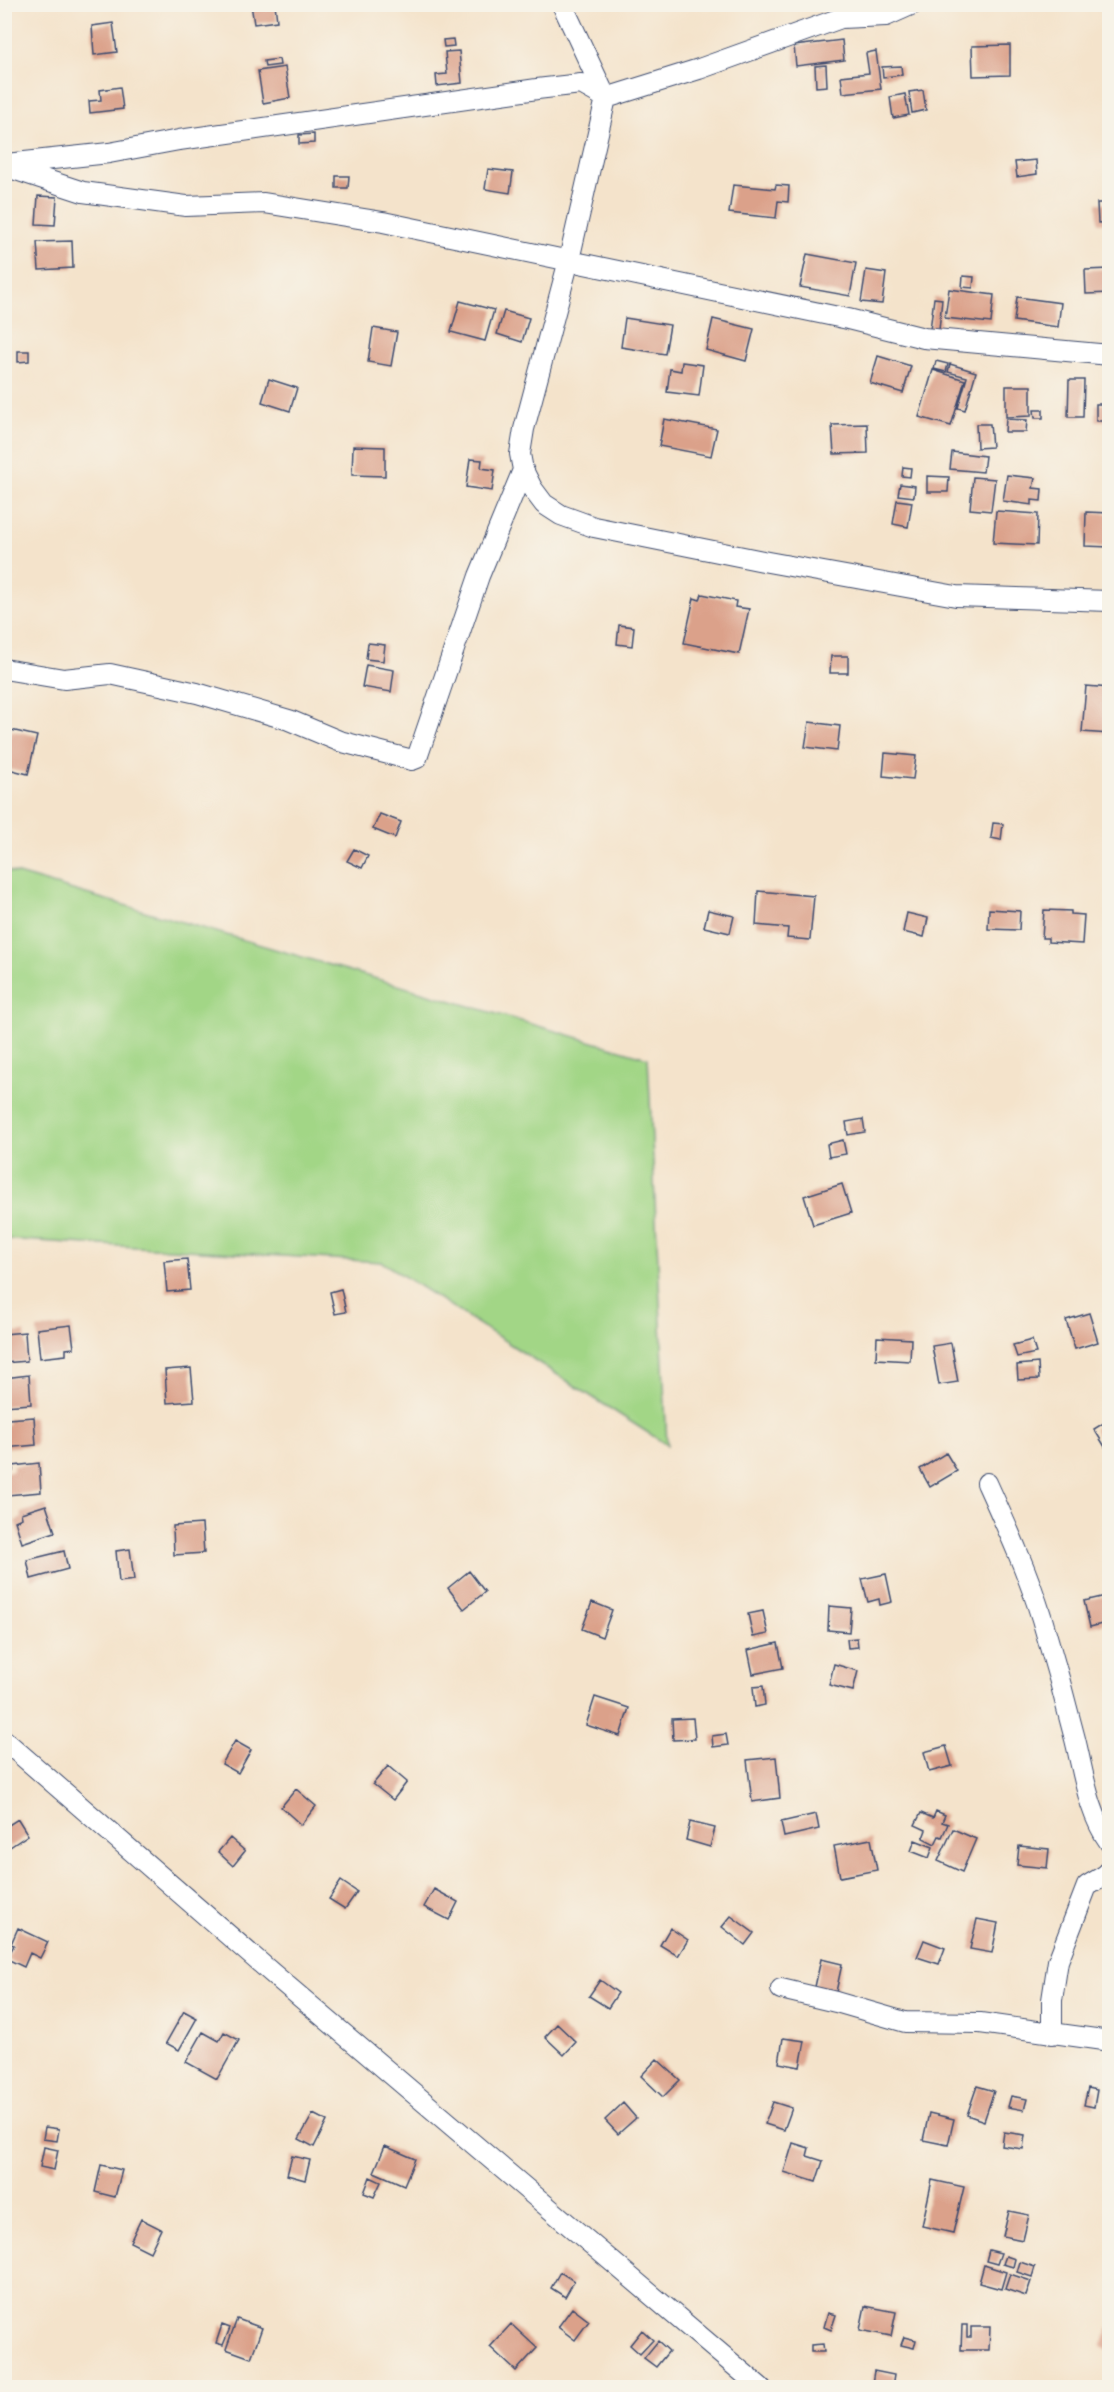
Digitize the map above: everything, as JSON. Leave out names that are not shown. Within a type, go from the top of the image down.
[{"type":"street","points":[[562,4],[606,98],[569,260],[524,429],[520,454],[523,470],[532,488],[544,504],[561,515],[594,527],[756,560],[956,596],[1110,601]]},
{"type":"street","points":[[4,165],[109,153],[179,140],[581,84],[606,98],[699,69],[841,18],[885,16],[913,4]]},
{"type":"street","points":[[4,165],[83,192],[186,206],[264,203],[383,222],[848,318],[924,338],[1110,355]]},
{"type":"street","points":[[4,669],[64,680],[101,674],[125,677],[197,693],[289,720],[339,741],[411,760],[417,758],[479,576],[523,470]]},
{"type":"street","points":[[987,1483],[1011,1536],[1041,1617],[1096,1823],[1110,1843]]},
{"type":"street","points":[[4,1740],[272,1973],[761,2388]]},
{"type":"street","points":[[1052,2034],[1052,2000],[1058,1961],[1088,1886],[1107,1874],[1110,1869]]},
{"type":"street","points":[[781,1989],[905,2022],[980,2023],[1110,2041]]},
{"type":"green space","points":[[4,870],[648,1058],[667,1445],[382,1262],[5,1239]]},
{"type":"building","points":[[251,4],[275,4],[277,21],[254,24]]},
{"type":"building","points":[[113,23],[117,52],[94,55],[92,26]]},
{"type":"building","points":[[453,39],[454,46],[444,47],[443,40]]},
{"type":"building","points":[[842,40],[844,60],[796,66],[794,46]]},
{"type":"building","points":[[1010,45],[1010,75],[973,76],[972,46]]},
{"type":"building","points":[[459,51],[462,83],[437,86],[436,75],[447,74],[445,52]]},
{"type":"building","points":[[876,51],[881,89],[843,93],[841,76],[869,73],[866,53]]},
{"type":"building","points":[[279,59],[280,65],[265,67],[264,61]]},
{"type":"building","points":[[826,65],[827,86],[816,87],[815,66]]},
{"type":"building","points":[[901,66],[902,75],[883,77],[882,67]]},
{"type":"building","points":[[285,67],[290,98],[263,103],[258,71]]},
{"type":"building","points":[[120,87],[123,109],[90,113],[89,101],[101,100],[100,90]]},
{"type":"building","points":[[923,90],[926,110],[912,113],[909,92]]},
{"type":"building","points":[[905,94],[909,115],[893,118],[890,97]]},
{"type":"building","points":[[314,134],[314,143],[299,144],[299,135]]},
{"type":"building","points":[[1036,160],[1037,174],[1017,177],[1015,162]]},
{"type":"building","points":[[488,169],[513,172],[510,193],[485,189]]},
{"type":"building","points":[[336,176],[349,176],[348,188],[336,188]]},
{"type":"building","points":[[733,185],[775,189],[776,185],[789,186],[788,202],[778,201],[776,218],[729,213]]},
{"type":"building","points":[[38,196],[57,197],[55,225],[36,224]]},
{"type":"building","points":[[1097,203],[1110,203],[1110,222],[1098,223]]},
{"type":"building","points":[[72,241],[73,268],[39,270],[37,242]]},
{"type":"building","points":[[807,254],[856,263],[850,296],[800,287]]},
{"type":"building","points":[[1110,269],[1110,293],[1086,294],[1085,270]]},
{"type":"building","points":[[866,270],[886,273],[882,304],[861,302]]},
{"type":"building","points":[[963,276],[974,277],[973,288],[962,287]]},
{"type":"building","points":[[949,289],[994,295],[991,323],[945,318]]},
{"type":"building","points":[[1017,297],[1061,303],[1058,327],[1014,321]]},
{"type":"building","points":[[934,298],[942,299],[939,330],[930,330]]},
{"type":"building","points":[[460,301],[494,310],[485,341],[451,332]]},
{"type":"building","points":[[504,311],[529,318],[522,342],[497,334]]},
{"type":"building","points":[[625,318],[670,325],[665,354],[621,347]]},
{"type":"building","points":[[713,319],[754,329],[746,361],[706,350]]},
{"type":"building","points":[[373,328],[397,332],[391,366],[368,362]]},
{"type":"building","points":[[18,351],[29,351],[29,361],[18,362]]},
{"type":"building","points":[[878,356],[911,366],[903,393],[870,383]]},
{"type":"building","points":[[936,361],[948,364],[946,372],[934,369]]},
{"type":"building","points":[[682,362],[703,365],[699,396],[667,392],[670,369],[681,371]]},
{"type":"building","points":[[950,364],[976,372],[965,410],[958,408],[967,377],[948,372]]},
{"type":"building","points":[[933,370],[965,380],[951,426],[919,417]]},
{"type":"building","points":[[269,379],[297,388],[290,411],[262,402]]},
{"type":"building","points":[[1069,380],[1084,380],[1083,417],[1068,417]]},
{"type":"building","points":[[1106,384],[1110,384],[1110,421],[1096,421],[1096,404],[1105,404]]},
{"type":"building","points":[[1006,386],[1031,386],[1031,416],[1006,417]]},
{"type":"building","points":[[1034,410],[1043,410],[1043,418],[1035,418]]},
{"type":"building","points":[[664,419],[717,429],[711,456],[659,446]]},
{"type":"building","points":[[1006,419],[1027,420],[1026,432],[1005,432]]},
{"type":"building","points":[[867,424],[868,453],[834,454],[832,425]]},
{"type":"building","points":[[976,424],[990,424],[992,447],[977,448]]},
{"type":"building","points":[[353,446],[385,447],[385,476],[352,475]]},
{"type":"building","points":[[952,452],[985,456],[983,472],[950,469]]},
{"type":"building","points":[[470,459],[482,460],[481,468],[495,470],[492,491],[466,487]]},
{"type":"building","points":[[903,467],[911,468],[910,477],[902,476]]},
{"type":"building","points":[[1007,475],[1035,478],[1033,488],[1042,489],[1041,501],[1032,500],[1032,505],[1003,501]]},
{"type":"building","points":[[927,476],[949,477],[948,492],[927,492]]},
{"type":"building","points":[[973,477],[995,479],[991,511],[970,509]]},
{"type":"building","points":[[900,484],[915,486],[914,497],[898,495]]},
{"type":"building","points":[[897,500],[912,502],[908,527],[893,524]]},
{"type":"building","points":[[996,511],[1038,514],[1037,545],[993,543]]},
{"type":"building","points":[[1086,512],[1110,513],[1110,547],[1085,546]]},
{"type":"building","points":[[702,594],[736,601],[735,607],[749,609],[739,654],[684,643],[694,598],[700,600]]},
{"type":"building","points":[[619,625],[634,627],[632,646],[617,644]]},
{"type":"building","points":[[368,643],[385,645],[383,661],[366,659]]},
{"type":"building","points":[[831,656],[848,656],[848,673],[830,673]]},
{"type":"building","points":[[366,665],[394,670],[391,692],[362,687]]},
{"type":"building","points":[[1086,686],[1110,688],[1110,734],[1082,732]]},
{"type":"building","points":[[809,722],[840,726],[837,751],[805,747]]},
{"type":"building","points":[[11,730],[37,736],[28,774],[4,768],[4,755]]},
{"type":"building","points":[[885,753],[916,756],[913,779],[883,776]]},
{"type":"building","points":[[380,814],[401,822],[395,838],[373,829]]},
{"type":"building","points":[[993,823],[1003,824],[1001,840],[991,838]]},
{"type":"building","points":[[354,849],[368,856],[362,868],[347,861]]},
{"type":"building","points":[[758,891],[814,896],[810,940],[787,938],[788,928],[756,925]]},
{"type":"building","points":[[989,909],[1020,911],[1019,930],[988,929]]},
{"type":"building","points":[[708,910],[734,916],[730,933],[704,927]]},
{"type":"building","points":[[1044,910],[1071,911],[1071,914],[1084,915],[1082,944],[1048,942],[1048,938],[1042,938]]},
{"type":"building","points":[[907,913],[928,918],[924,937],[903,932]]},
{"type":"building","points":[[1106,982],[1110,982],[1110,1006],[1104,1006]]},
{"type":"building","points":[[863,1119],[865,1132],[848,1135],[846,1122]]},
{"type":"building","points":[[843,1140],[846,1154],[829,1157],[827,1144]]},
{"type":"building","points":[[842,1184],[851,1213],[813,1225],[804,1196]]},
{"type":"building","points":[[187,1259],[190,1290],[167,1292],[164,1261]]},
{"type":"building","points":[[341,1289],[346,1312],[335,1314],[330,1292]]},
{"type":"building","points":[[1089,1313],[1098,1342],[1075,1349],[1066,1320]]},
{"type":"building","points":[[71,1325],[74,1348],[66,1349],[66,1355],[40,1358],[37,1329]]},
{"type":"building","points":[[25,1332],[27,1361],[4,1363],[4,1334]]},
{"type":"building","points":[[877,1337],[911,1339],[910,1361],[876,1359]]},
{"type":"building","points":[[1032,1340],[1036,1353],[1017,1357],[1013,1345]]},
{"type":"building","points":[[951,1343],[958,1382],[939,1385],[932,1346]]},
{"type":"building","points":[[1038,1363],[1039,1379],[1018,1380],[1017,1365]]},
{"type":"building","points":[[191,1368],[194,1401],[167,1403],[165,1370]]},
{"type":"building","points":[[29,1375],[31,1404],[4,1406],[4,1378]]},
{"type":"building","points":[[34,1417],[36,1445],[4,1448],[4,1425],[8,1424],[8,1419]]},
{"type":"building","points":[[1110,1419],[1110,1449],[1107,1450],[1094,1429]]},
{"type":"building","points":[[946,1453],[957,1471],[930,1487],[920,1469]]},
{"type":"building","points":[[39,1463],[41,1492],[7,1495],[5,1472],[13,1471],[13,1466]]},
{"type":"building","points":[[46,1505],[55,1532],[22,1543],[15,1521],[22,1518],[21,1513]]},
{"type":"building","points":[[202,1524],[204,1553],[174,1555],[173,1526]]},
{"type":"building","points":[[130,1549],[134,1580],[119,1582],[116,1551]]},
{"type":"building","points":[[64,1551],[68,1569],[31,1579],[27,1560]]},
{"type":"building","points":[[469,1571],[485,1592],[464,1609],[448,1588]]},
{"type":"building","points":[[886,1574],[892,1602],[880,1605],[879,1599],[868,1602],[862,1579]]},
{"type":"building","points":[[1110,1595],[1110,1622],[1090,1627],[1084,1601]]},
{"type":"building","points":[[592,1602],[612,1610],[602,1637],[582,1629]]},
{"type":"building","points":[[829,1606],[851,1608],[849,1632],[828,1630]]},
{"type":"building","points":[[763,1611],[768,1634],[753,1637],[748,1614]]},
{"type":"building","points":[[857,1638],[858,1647],[848,1648],[847,1639]]},
{"type":"building","points":[[778,1643],[783,1668],[753,1674],[748,1650]]},
{"type":"building","points":[[834,1664],[858,1671],[853,1691],[829,1685]]},
{"type":"building","points":[[763,1686],[765,1705],[755,1707],[753,1687]]},
{"type":"building","points":[[595,1697],[629,1708],[620,1736],[586,1725]]},
{"type":"building","points":[[693,1718],[695,1739],[673,1740],[672,1719]]},
{"type":"building","points":[[726,1734],[728,1745],[713,1747],[712,1736]]},
{"type":"building","points":[[235,1741],[251,1750],[238,1773],[222,1764]]},
{"type":"building","points":[[946,1746],[952,1766],[929,1772],[924,1752]]},
{"type":"building","points":[[776,1757],[780,1798],[752,1802],[747,1760]]},
{"type":"building","points":[[388,1766],[407,1782],[393,1800],[373,1784]]},
{"type":"building","points":[[296,1789],[316,1806],[301,1825],[281,1807]]},
{"type":"building","points":[[936,1811],[945,1815],[942,1822],[948,1824],[942,1837],[939,1836],[935,1844],[923,1838],[926,1830],[915,1825],[921,1813],[933,1818]]},
{"type":"building","points":[[816,1814],[819,1829],[784,1837],[781,1822]]},
{"type":"building","points":[[18,1819],[28,1835],[10,1847],[4,1838],[4,1828]]},
{"type":"building","points":[[690,1822],[715,1828],[710,1847],[686,1840]]},
{"type":"building","points":[[953,1829],[976,1839],[962,1872],[938,1861]]},
{"type":"building","points":[[230,1838],[245,1851],[233,1866],[218,1852]]},
{"type":"building","points":[[871,1839],[877,1870],[840,1877],[834,1846]]},
{"type":"building","points":[[915,1840],[933,1847],[929,1858],[911,1851]]},
{"type":"building","points":[[1019,1846],[1049,1849],[1047,1868],[1017,1865]]},
{"type":"building","points":[[341,1881],[357,1892],[345,1909],[329,1899]]},
{"type":"building","points":[[434,1889],[458,1902],[449,1920],[424,1907]]},
{"type":"building","points":[[731,1916],[754,1933],[745,1945],[722,1927]]},
{"type":"building","points":[[977,1919],[998,1923],[992,1953],[970,1949]]},
{"type":"building","points":[[18,1928],[48,1942],[40,1958],[30,1953],[24,1967],[7,1959],[14,1945],[11,1944]]},
{"type":"building","points":[[670,1928],[688,1940],[678,1956],[660,1945]]},
{"type":"building","points":[[924,1940],[945,1948],[939,1964],[917,1957]]},
{"type":"building","points":[[821,1959],[842,1964],[836,1992],[815,1987]]},
{"type":"building","points":[[600,1980],[618,1993],[608,2008],[589,1996]]},
{"type":"building","points":[[184,2011],[197,2018],[179,2050],[166,2043]]},
{"type":"building","points":[[557,2024],[576,2042],[564,2055],[545,2037]]},
{"type":"building","points":[[203,2032],[219,2041],[224,2032],[239,2040],[217,2079],[186,2062]]},
{"type":"building","points":[[783,2038],[805,2041],[800,2067],[779,2063]]},
{"type":"building","points":[[657,2059],[680,2080],[663,2097],[641,2076]]},
{"type":"building","points":[[977,2086],[994,2091],[984,2121],[967,2115]]},
{"type":"building","points":[[1088,2088],[1097,2090],[1094,2107],[1084,2105]]},
{"type":"building","points":[[1011,2096],[1027,2099],[1024,2110],[1008,2107]]},
{"type":"building","points":[[773,2102],[792,2108],[784,2130],[765,2124]]},
{"type":"building","points":[[623,2103],[636,2118],[618,2134],[605,2120]]},
{"type":"building","points":[[929,2113],[954,2119],[948,2145],[923,2140]]},
{"type":"building","points":[[313,2114],[327,2121],[314,2147],[299,2139]]},
{"type":"building","points":[[45,2127],[59,2129],[57,2141],[43,2139]]},
{"type":"building","points":[[1004,2132],[1025,2135],[1023,2149],[1002,2146]]},
{"type":"building","points":[[793,2143],[809,2148],[807,2156],[823,2161],[816,2182],[784,2172]]},
{"type":"building","points":[[385,2146],[415,2159],[404,2185],[374,2172]]},
{"type":"building","points":[[44,2147],[58,2150],[54,2170],[40,2167]]},
{"type":"building","points":[[292,2156],[310,2160],[305,2180],[287,2175]]},
{"type":"building","points":[[101,2165],[122,2170],[115,2197],[95,2192]]},
{"type":"building","points":[[370,2177],[381,2182],[374,2197],[364,2193]]},
{"type":"building","points":[[932,2180],[964,2187],[953,2233],[922,2226]]},
{"type":"building","points":[[1009,2211],[1029,2215],[1023,2240],[1003,2236]]},
{"type":"building","points":[[141,2219],[161,2229],[150,2252],[130,2242]]},
{"type":"building","points":[[989,2250],[1001,2253],[997,2264],[986,2261]]},
{"type":"building","points":[[1006,2256],[1015,2259],[1013,2267],[1003,2264]]},
{"type":"building","points":[[1020,2262],[1035,2267],[1032,2277],[1017,2272]]},
{"type":"building","points":[[984,2265],[1006,2272],[1001,2289],[979,2283]]},
{"type":"building","points":[[560,2272],[574,2281],[565,2297],[551,2288]]},
{"type":"building","points":[[1010,2274],[1031,2281],[1026,2296],[1005,2289]]},
{"type":"building","points":[[865,2306],[896,2312],[891,2336],[860,2330]]},
{"type":"building","points":[[572,2308],[589,2321],[575,2340],[558,2327]]},
{"type":"building","points":[[828,2313],[836,2315],[831,2330],[824,2327]]},
{"type":"building","points":[[237,2319],[262,2328],[251,2358],[226,2349]]},
{"type":"building","points":[[511,2324],[537,2348],[516,2371],[490,2347]]},
{"type":"building","points":[[222,2325],[230,2328],[223,2345],[216,2343]]},
{"type":"building","points":[[962,2325],[967,2325],[967,2337],[971,2337],[971,2327],[990,2327],[989,2350],[961,2350]]},
{"type":"building","points":[[1110,2328],[1110,2351],[1101,2347]]},
{"type":"building","points":[[642,2330],[653,2340],[640,2354],[630,2345]]},
{"type":"building","points":[[904,2337],[916,2340],[914,2348],[901,2345]]},
{"type":"building","points":[[658,2341],[669,2351],[656,2367],[644,2358]]},
{"type":"building","points":[[823,2344],[824,2352],[811,2352],[811,2345]]},
{"type":"building","points":[[874,2371],[894,2375],[892,2388],[872,2384]]}]
